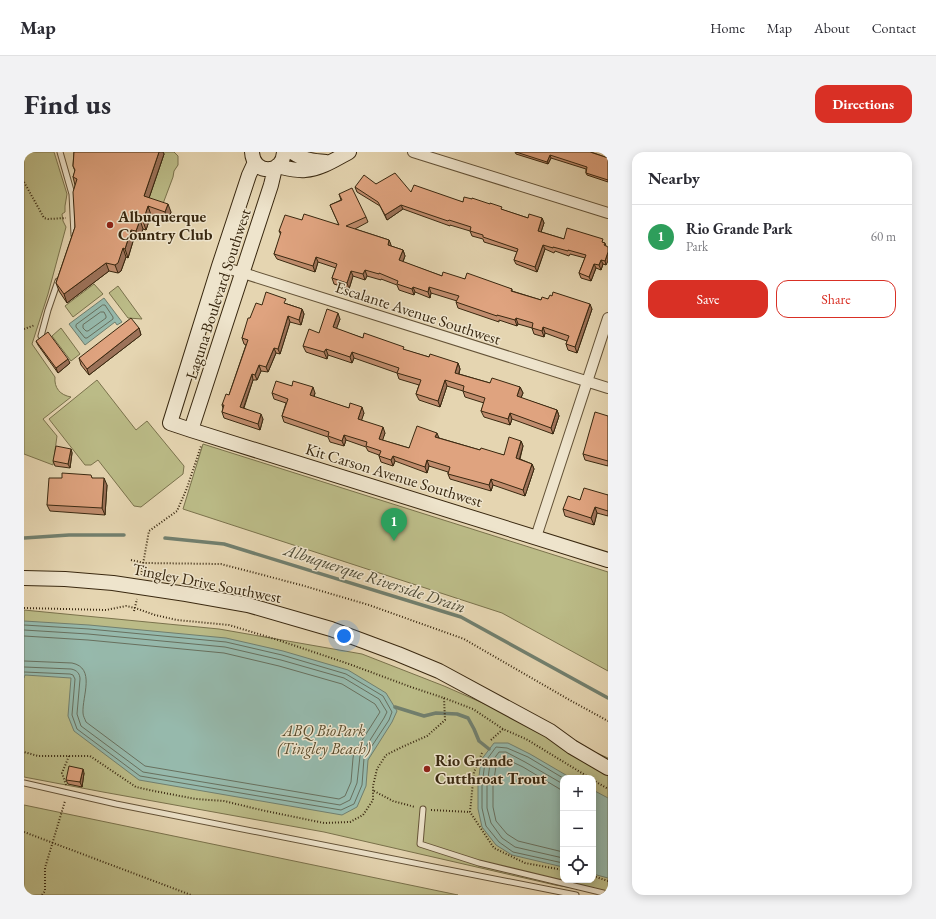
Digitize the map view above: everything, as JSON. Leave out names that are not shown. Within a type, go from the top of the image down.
[{"type":"street","name":"Laguna Boulevard Southwest","points":[[191,430],[276,167],[281,163],[284,152]]},
{"type":"street","points":[[292,152],[301,158],[312,161],[329,162]]},
{"type":"street","points":[[252,156],[259,166],[264,169],[276,167],[304,170],[315,169],[349,152]]},
{"type":"street","points":[[413,152],[608,213]]},
{"type":"street","name":"Laguna Boulevard Southwest","points":[[170,423],[247,180],[252,156]]},
{"type":"street","name":"Escalante Avenue Southwest","points":[[219,266],[608,388]]},
{"type":"street","points":[[536,537],[608,318]]},
{"type":"street","name":"Kit Carson Avenue Southwest","points":[[170,423],[608,560]]},
{"type":"street","name":"Tingley Drive Southwest","points":[[24,578],[65,579],[113,583],[248,604],[331,629],[398,654],[438,672],[550,731],[572,747],[608,768]]},
{"type":"street","name":"Tingley Drive Southwest","points":[[550,731],[577,739],[608,757]]},
{"type":"lane","points":[[60,152],[72,194],[74,234],[71,242]]},
{"type":"lane","points":[[41,336],[59,278]]},
{"type":"lane","points":[[24,784],[116,804],[576,895]]},
{"type":"lane","points":[[423,809],[420,844],[479,863],[608,894]]},
{"type":"path","points":[[24,182],[44,218],[73,218]]},
{"type":"path","points":[[144,562],[149,531],[177,511],[187,488],[204,434]]},
{"type":"path","points":[[131,560],[144,562],[221,564],[301,585],[464,638],[608,721]]},
{"type":"path","points":[[24,608],[106,610],[126,606],[177,620],[229,625],[349,664],[473,709],[503,729],[526,739],[585,775]]},
{"type":"path","points":[[24,752],[38,756],[90,756],[136,787],[196,799],[224,801],[324,823],[350,822],[363,815],[373,800],[373,786],[377,769],[386,755],[427,736],[445,720],[444,698]]},
{"type":"path","points":[[491,740],[503,729]]},
{"type":"path","points":[[482,753],[474,772],[470,812],[494,848],[525,863],[560,869]]},
{"type":"path","points":[[42,895],[45,891],[45,868],[66,799],[66,787],[62,774],[69,756]]},
{"type":"path","points":[[596,782],[608,789]]},
{"type":"path","points":[[24,832],[191,895]]},
{"type":"path","points":[[596,877],[608,881]]},
{"type":"green space","points":[[24,152],[54,152],[67,194],[65,212],[62,214],[66,227],[48,294],[32,344],[55,377],[58,390],[64,395],[71,397],[43,419],[57,436],[53,465],[24,454]]},
{"type":"green space","points":[[158,152],[174,152],[178,156],[178,165],[174,171],[161,209],[145,204],[151,192],[164,154]]},
{"type":"green space","points":[[94,284],[103,294],[73,317],[65,306]]},
{"type":"green space","points":[[118,286],[142,319],[128,318],[109,293]]},
{"type":"green space","points":[[61,328],[80,354],[71,361],[52,336]]},
{"type":"green space","points":[[97,380],[136,430],[147,421],[184,466],[183,474],[141,507],[134,506],[98,460],[91,465],[85,465],[49,419]]},
{"type":"green space","points":[[203,444],[608,572],[608,671],[502,613],[183,509]]},
{"type":"green space","name":"ABQ BioPark (Tingley Beach)","points":[[24,610],[219,629],[362,654],[444,686],[608,758],[608,894],[555,885],[324,832],[24,777]]},
{"type":"green space","points":[[24,805],[458,895],[24,895]]},
{"type":"water","points":[[104,298],[122,322],[117,325],[115,322],[85,345],[69,324]]},
{"type":"water","points":[[24,621],[89,625],[226,638],[283,651],[348,670],[386,693],[397,711],[392,722],[368,760],[366,786],[357,807],[342,815],[139,780],[74,731],[68,716],[71,678],[25,675],[24,678]]},
{"type":"water","points":[[494,743],[508,743],[566,775],[560,775],[560,866],[512,855],[496,845],[482,827],[478,809],[478,785],[481,760]]},
{"type":"water","points":[[596,792],[608,798],[608,878],[596,875]]},
{"type":"building","name":"Albuquerque Country Club","points":[[74,152],[159,152],[144,196],[168,204],[165,212],[148,206],[143,221],[140,220],[136,231],[131,230],[125,249],[123,248],[118,263],[115,265],[106,263],[64,294],[56,283],[75,227],[73,192],[77,179],[73,177],[75,170],[73,166]]},
{"type":"building","points":[[516,152],[590,152],[608,158],[608,180],[586,173],[587,167],[550,155],[547,162]]},
{"type":"building","points":[[395,173],[411,192],[414,185],[463,202],[464,197],[472,198],[502,207],[501,209],[528,218],[529,214],[542,218],[538,231],[564,239],[567,228],[603,239],[602,242],[608,247],[605,261],[601,260],[599,265],[594,264],[589,277],[579,273],[586,255],[543,245],[535,267],[514,260],[518,249],[470,231],[471,227],[401,205],[385,215],[378,202],[355,187],[364,175],[376,184]]},
{"type":"building","points":[[352,188],[366,217],[346,226],[389,240],[388,245],[403,250],[399,260],[442,276],[443,272],[465,279],[467,273],[512,289],[511,291],[541,300],[542,297],[548,299],[550,295],[552,296],[553,292],[590,304],[575,347],[566,344],[569,336],[543,327],[542,331],[532,328],[533,323],[516,318],[515,320],[497,316],[456,302],[459,296],[429,287],[428,292],[413,287],[412,289],[397,284],[398,281],[379,273],[365,270],[363,274],[351,271],[347,283],[332,278],[337,264],[316,257],[313,266],[274,254],[281,232],[279,231],[285,215],[302,220],[304,214],[339,225],[330,205],[342,200],[339,194]]},
{"type":"building","points":[[266,292],[286,299],[284,303],[302,309],[299,320],[288,316],[278,349],[274,348],[266,367],[259,365],[255,375],[252,374],[240,407],[261,414],[258,424],[222,412],[224,405],[222,405],[226,394],[229,395],[248,340],[242,338],[248,318],[250,318],[256,303],[262,305]]},
{"type":"building","points":[[327,309],[338,313],[333,327],[363,338],[364,333],[404,347],[403,349],[429,357],[430,354],[458,363],[455,373],[490,383],[492,378],[520,387],[517,396],[557,410],[551,428],[510,413],[508,419],[481,411],[485,398],[463,391],[464,386],[445,380],[438,401],[416,394],[421,380],[397,373],[399,368],[352,352],[350,357],[326,349],[324,352],[303,346],[309,329],[319,333]]},
{"type":"building","points":[[131,318],[139,328],[87,369],[79,358]]},
{"type":"building","points":[[48,332],[68,359],[56,368],[36,341]]},
{"type":"building","points":[[276,381],[292,386],[293,381],[313,387],[310,395],[349,408],[350,403],[362,407],[358,419],[383,427],[379,439],[409,448],[417,426],[437,433],[435,437],[480,450],[481,448],[504,455],[509,437],[521,441],[516,458],[532,464],[523,490],[491,479],[489,485],[448,474],[450,467],[427,460],[425,467],[393,456],[391,460],[379,456],[381,451],[366,446],[367,442],[344,435],[342,441],[328,436],[329,432],[282,416],[288,399],[272,393]]},
{"type":"building","points":[[595,412],[608,416],[608,461],[583,454]]},
{"type":"building","points":[[56,446],[71,449],[68,464],[53,461]]},
{"type":"building","points":[[62,473],[91,475],[92,478],[104,478],[102,508],[47,505],[49,478],[62,478]]},
{"type":"building","points":[[584,488],[608,495],[608,511],[595,507],[591,518],[563,509],[568,496],[580,500]]},
{"type":"building","points":[[69,766],[83,769],[80,782],[66,780]]},
{"type":"waterway","name":"Albuquerque Riverside Drain","points":[[24,538],[69,535],[124,535]]},
{"type":"waterway","name":"Albuquerque Riverside Drain","points":[[165,538],[224,544],[461,617],[608,698]]},
{"type":"waterway","points":[[395,707],[424,716],[436,713],[457,714],[468,718],[479,741],[489,749]]},
{"type":"place","name":"Albuquerque Country Club","points":[[110,225]]},
{"type":"place","name":"Rio Grande Park","points":[[394,541]]},
{"type":"place","name":"Rio Grande Cutthroat Trout","points":[[427,769]]}]
